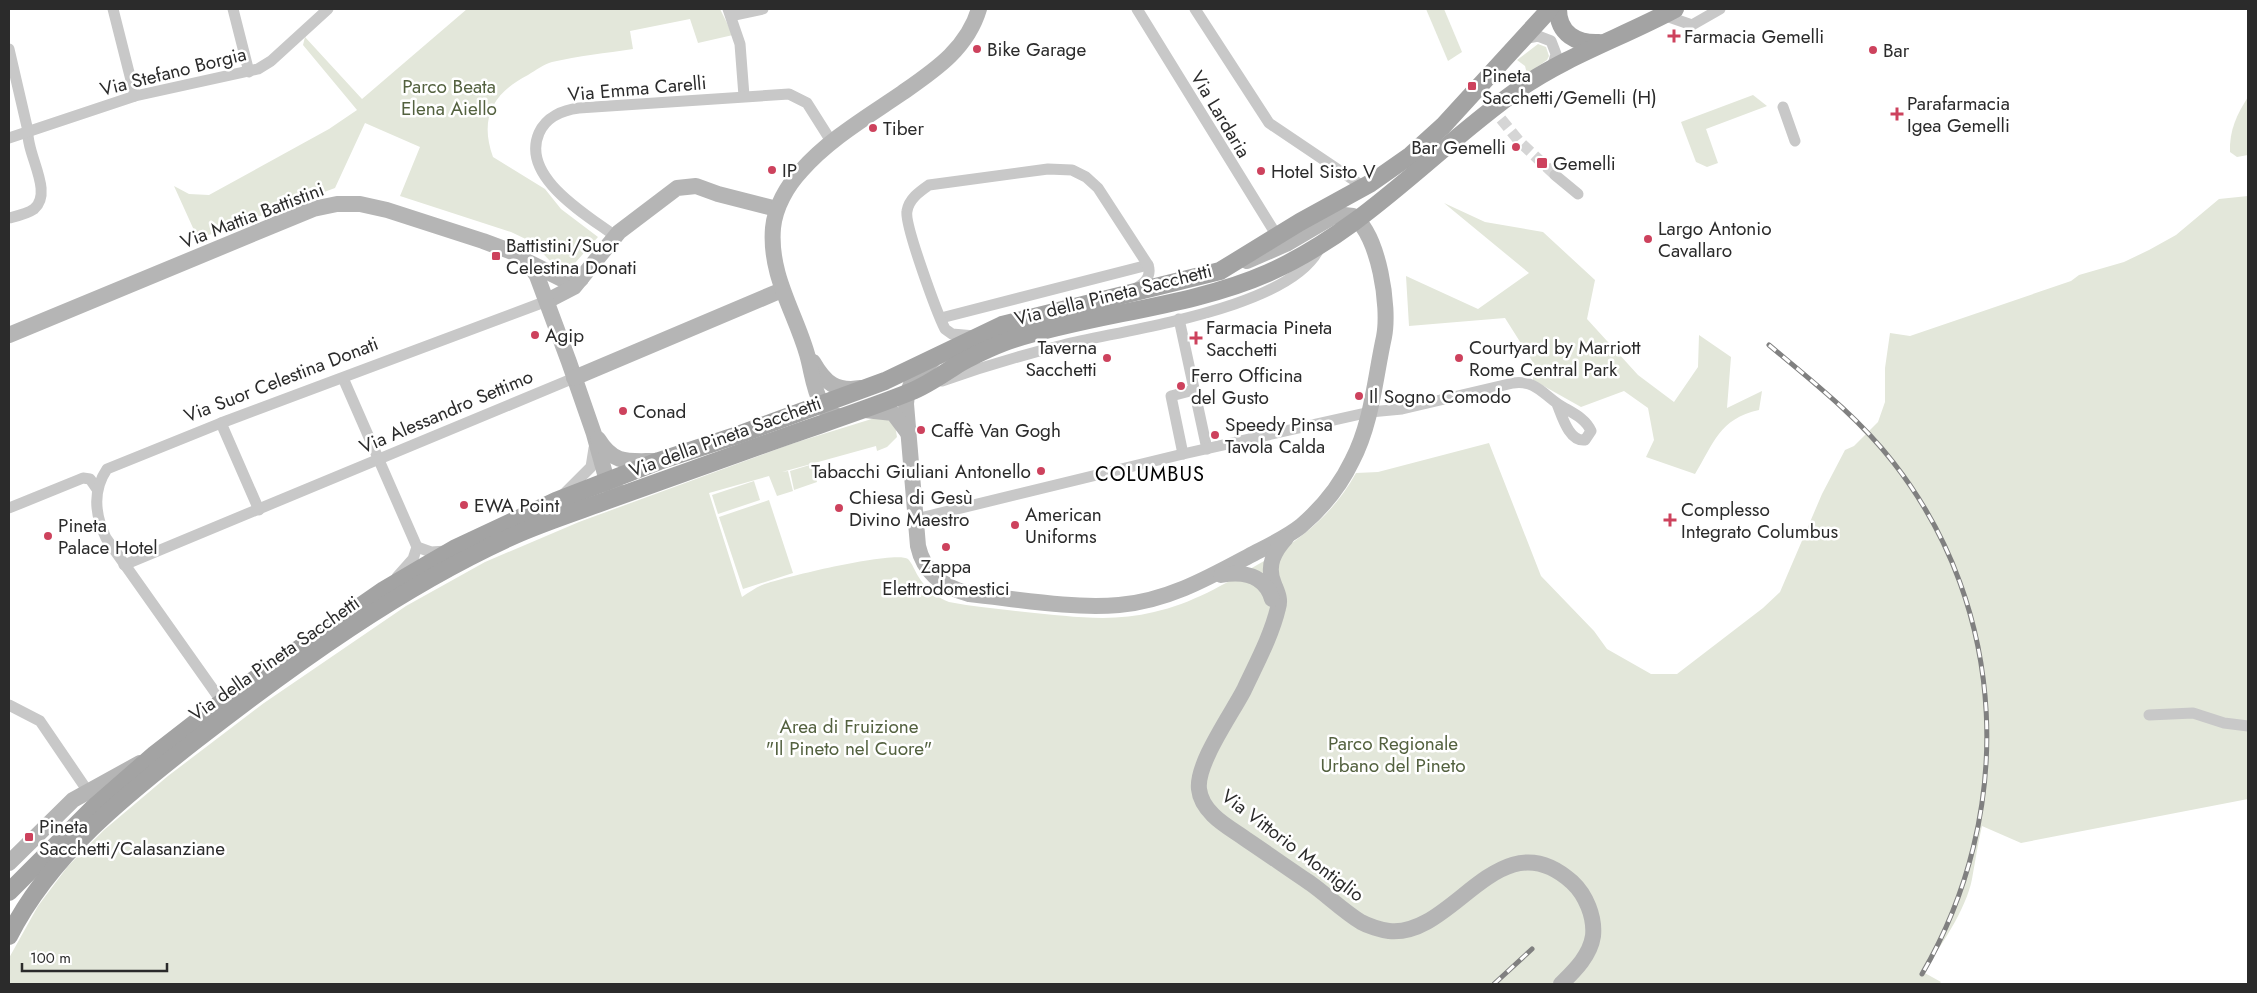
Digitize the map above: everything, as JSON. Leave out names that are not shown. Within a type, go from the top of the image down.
[{"type":"main road","name":"Via della Pineta Sacchetti","points":[[9,892],[92,809],[155,754],[222,702],[384,590],[454,549],[556,501],[658,461],[874,386],[975,336],[1021,319],[1220,271],[1277,236],[1364,187],[1424,144],[1549,10],[1572,38],[1586,43],[1601,43]]},
{"type":"main road","name":"Via della Pineta Sacchetti","points":[[9,936],[41,883],[79,841],[160,768],[232,712],[400,596],[466,558],[533,527],[913,391],[972,357],[1014,339],[1225,288],[1268,273],[1320,247],[1358,220],[1478,119],[1552,68],[1669,12]]},
{"type":"street","points":[[114,9],[135,96]]},
{"type":"street","points":[[232,9],[249,72]]},
{"type":"street","name":"Via Stefano Borgia","points":[[9,138],[135,96],[249,72],[271,61],[328,9]]},
{"type":"street","points":[[744,96],[740,44],[730,12],[763,9]]},
{"type":"street","points":[[822,405],[814,384],[807,354],[782,290],[773,252],[773,227],[777,209],[794,179],[831,141],[950,58],[970,32],[979,9]]},
{"type":"street","name":"Via Lardaria","points":[[1137,9],[1277,236]]},
{"type":"street","points":[[1196,9],[1269,123],[1364,187]]},
{"type":"street","points":[[1669,12],[1692,25],[1720,9]]},
{"type":"street","points":[[1523,40],[1538,36],[1551,41],[1556,54],[1552,68]]},
{"type":"street","points":[[9,49],[28,131],[27,142],[41,180],[42,196],[33,209],[9,218]]},
{"type":"street","name":"Via Emma Carelli","points":[[615,236],[562,196],[544,176],[537,159],[538,137],[548,122],[559,113],[579,108],[779,94],[797,96],[811,108],[831,141]]},
{"type":"street","points":[[1783,107],[1795,141]]},
{"type":"street","points":[[940,318],[913,245],[906,218],[909,205],[915,196],[934,184],[1048,169],[1072,170],[1086,177],[1098,188],[1148,265]]},
{"type":"street","points":[[1555,174],[1578,194]]},
{"type":"street","name":"Via Suor Celestina Donati","points":[[97,489],[110,467],[221,423],[547,301],[571,290],[615,236],[677,188],[696,186],[718,194],[777,209]]},
{"type":"street","name":"Via Mattia Battistini","points":[[9,335],[295,216],[313,209],[338,204],[360,204],[387,210],[516,253],[528,262]]},
{"type":"street","name":"Via della Pineta Sacchetti","points":[[1220,271],[1286,244],[1336,216],[1349,215],[1358,220]]},
{"type":"street","points":[[913,391],[909,434],[919,550],[929,570],[944,585],[969,594],[1074,604],[1118,605],[1170,595],[1209,577],[1289,534],[1320,507],[1338,486],[1355,456],[1370,412],[1386,326],[1386,306],[1380,271],[1370,240],[1358,220]]},
{"type":"street","name":"Via della Pineta Sacchetti","points":[[941,353],[912,380],[913,391],[981,368],[1057,347],[1243,302],[1269,290],[1311,264],[1320,247]]},
{"type":"street","points":[[528,262],[563,280],[580,279]]},
{"type":"street","points":[[528,262],[537,276],[547,301],[594,434],[607,481]]},
{"type":"street","name":"Via della Pineta Sacchetti","points":[[975,336],[949,333],[940,318],[1148,265],[1150,272],[1148,278],[1129,292]]},
{"type":"street","name":"Via Alessandro Settimo","points":[[124,566],[782,290]]},
{"type":"street","points":[[1179,319],[1207,449]]},
{"type":"street","points":[[807,354],[823,379],[834,387],[843,389],[874,386]]},
{"type":"street","points":[[343,378],[417,547],[413,559],[384,590]]},
{"type":"street","points":[[916,519],[1184,454],[1370,412],[1402,409],[1518,382],[1528,383],[1540,388],[1557,404]]},
{"type":"street","points":[[1184,454],[1171,396],[1194,390]]},
{"type":"street","name":"Via della Pineta Sacchetti","points":[[822,405],[830,412],[841,417]]},
{"type":"street","points":[[862,410],[893,412],[909,434]]},
{"type":"street","points":[[221,423],[259,510]]},
{"type":"street","points":[[556,501],[592,464],[594,434]]},
{"type":"street","name":"Via della Pineta Sacchetti","points":[[594,434],[604,449],[616,459],[658,461]]},
{"type":"street","points":[[9,508],[83,478],[90,479],[97,489],[98,518],[106,538],[222,702]]},
{"type":"street","name":"Via della Pineta Sacchetti","points":[[607,481],[612,489],[623,494]]},
{"type":"street","name":"Via Vittorio Montiglio","points":[[1289,534],[1277,548],[1272,560],[1272,577],[1279,601],[1275,616],[1249,679],[1201,766],[1199,779],[1200,795],[1214,815],[1362,923],[1390,931],[1414,928],[1434,917],[1489,875],[1512,865],[1539,863],[1564,875],[1581,890],[1585,898],[1592,917],[1593,936],[1586,955],[1561,984]]},
{"type":"street","points":[[417,547],[431,552],[454,549]]},
{"type":"street","points":[[1209,577],[1233,573],[1252,576],[1267,587],[1275,616]]},
{"type":"street","points":[[9,705],[40,721],[88,790]]},
{"type":"street","points":[[2149,715],[2193,713],[2224,724],[2248,726]]},
{"type":"street","name":"Via della Pineta Sacchetti","points":[[9,863],[67,805],[88,790],[155,754]]},
{"type":"green space","name":"Parco Beata Elena Aiello","points":[[467,9],[720,9],[733,35],[698,43],[690,19],[630,31],[633,49],[549,63],[516,82],[498,99],[492,108],[488,130],[493,157],[545,189],[561,209],[598,237],[567,272],[558,273],[551,262],[532,242],[511,232],[400,196],[420,147],[365,123],[335,188],[198,239],[174,186],[189,194],[209,195],[329,129],[357,110],[303,45],[305,37],[362,99]]},
{"type":"green space","points":[[1426,9],[1444,9],[1462,52],[1448,61]]},
{"type":"green space","points":[[1538,44],[1546,47],[1549,56],[1547,60],[1527,74],[1525,66],[1517,60]]},
{"type":"green space","points":[[1753,95],[1767,106],[1706,129],[1718,163],[1707,167],[1696,162],[1681,122]]},
{"type":"green space","points":[[2248,97],[2248,155],[2237,157],[2230,152],[2232,130],[2237,116]]},
{"type":"green space","name":"Parco Regionale Urbano del Pineto","points":[[2248,196],[2248,799],[2021,843],[1982,826],[1969,891],[1952,928],[1923,972],[1941,982],[1939,984],[9,984],[9,958],[38,906],[68,866],[104,830],[168,776],[264,703],[406,606],[485,562],[579,522],[791,444],[878,417],[886,418],[895,425],[897,437],[887,447],[877,451],[876,446],[782,472],[788,471],[793,491],[777,496],[769,476],[709,493],[742,597],[762,585],[791,577],[861,561],[899,557],[908,559],[927,588],[935,595],[949,602],[977,607],[1090,618],[1122,617],[1154,612],[1181,604],[1207,593],[1287,547],[1325,515],[1337,502],[1356,473],[1378,472],[1489,443],[1541,576],[1594,631],[1607,649],[1651,674],[1677,674],[1763,608],[1780,592],[1822,494],[1845,450],[1854,446],[1878,422],[1885,402],[1885,368],[1890,333],[1910,336],[2071,281],[2079,275],[2124,262],[2176,235],[2219,199]]},
{"type":"green space","points":[[1444,203],[1485,222],[1543,232],[1595,280],[1587,319],[1638,375],[1674,402],[1698,367],[1699,335],[1731,357],[1727,408],[1762,391],[1759,410],[1735,419],[1726,426],[1713,442],[1695,474],[1646,457],[1654,440],[1648,408],[1624,391],[1581,407],[1533,380],[1534,364],[1505,318],[1409,326],[1406,276],[1478,309],[1529,273]]},
{"type":"green space","points":[[813,464],[817,482],[794,490],[790,471]]},
{"type":"green space","points":[[754,481],[760,500],[718,514],[712,495]]},
{"type":"green space","points":[[769,500],[793,573],[743,589],[719,517]]},
{"type":"tunnel","points":[[1501,119],[1519,141],[1555,175]]},
{"type":"railway","points":[[1769,345],[1850,415],[1893,462],[1931,520],[1960,582],[1978,647],[1986,713],[1985,780],[1973,847],[1952,912],[1922,974]]},
{"type":"railway","points":[[1494,984],[1532,949]]},
{"type":"place","name":"Farmacia Gemelli","points":[[1674,36]]},
{"type":"place","name":"Bike Garage","points":[[977,49]]},
{"type":"place","name":"Bar","points":[[1873,50]]},
{"type":"place","name":"Pineta Sacchetti/Gemelli (H)","points":[[1472,86]]},
{"type":"place","name":"Parafarmacia Igea Gemelli","points":[[1897,114]]},
{"type":"place","name":"Tiber","points":[[873,128]]},
{"type":"place","name":"Bar Gemelli","points":[[1516,147]]},
{"type":"place","name":"Gemelli","points":[[1542,163]]},
{"type":"place","name":"IP","points":[[772,170]]},
{"type":"place","name":"Hotel Sisto V","points":[[1261,171]]},
{"type":"place","name":"Largo Antonio Cavallaro","points":[[1648,239]]},
{"type":"place","name":"Battistini/Suor Celestina Donati","points":[[496,256]]},
{"type":"place","name":"Agip","points":[[535,335]]},
{"type":"place","name":"Farmacia Pineta Sacchetti","points":[[1196,338]]},
{"type":"place","name":"Taverna Sacchetti","points":[[1107,358]]},
{"type":"place","name":"Courtyard by Marriott Rome Central Park","points":[[1459,358]]},
{"type":"place","name":"Ferro Officina del Gusto","points":[[1181,386]]},
{"type":"place","name":"Il Sogno Comodo","points":[[1359,396]]},
{"type":"place","name":"Conad","points":[[623,411]]},
{"type":"place","name":"Caffè Van Gogh","points":[[921,430]]},
{"type":"place","name":"Speedy Pinsa Tavola Calda","points":[[1215,435]]},
{"type":"place","name":"Tabacchi Giuliani Antonello","points":[[1041,471]]},
{"type":"place","name":"EWA Point","points":[[464,505]]},
{"type":"place","name":"Chiesa di Gesù Divino Maestro","points":[[839,508]]},
{"type":"place","name":"Complesso Integrato Columbus","points":[[1670,520]]},
{"type":"place","name":"American Uniforms","points":[[1015,525]]},
{"type":"place","name":"Pineta Palace Hotel","points":[[48,536]]},
{"type":"place","name":"Zappa Elettrodomestici","points":[[946,547]]},
{"type":"place","name":"Pineta Sacchetti/Calasanziane","points":[[29,837]]},
{"type":"district","name":"COLUMBUS","points":[[1150,474]]},
{"type":"park label","name":"Area di Fruizione \"Il Pineto nel Cuore\"","points":[[849,737]]}]
